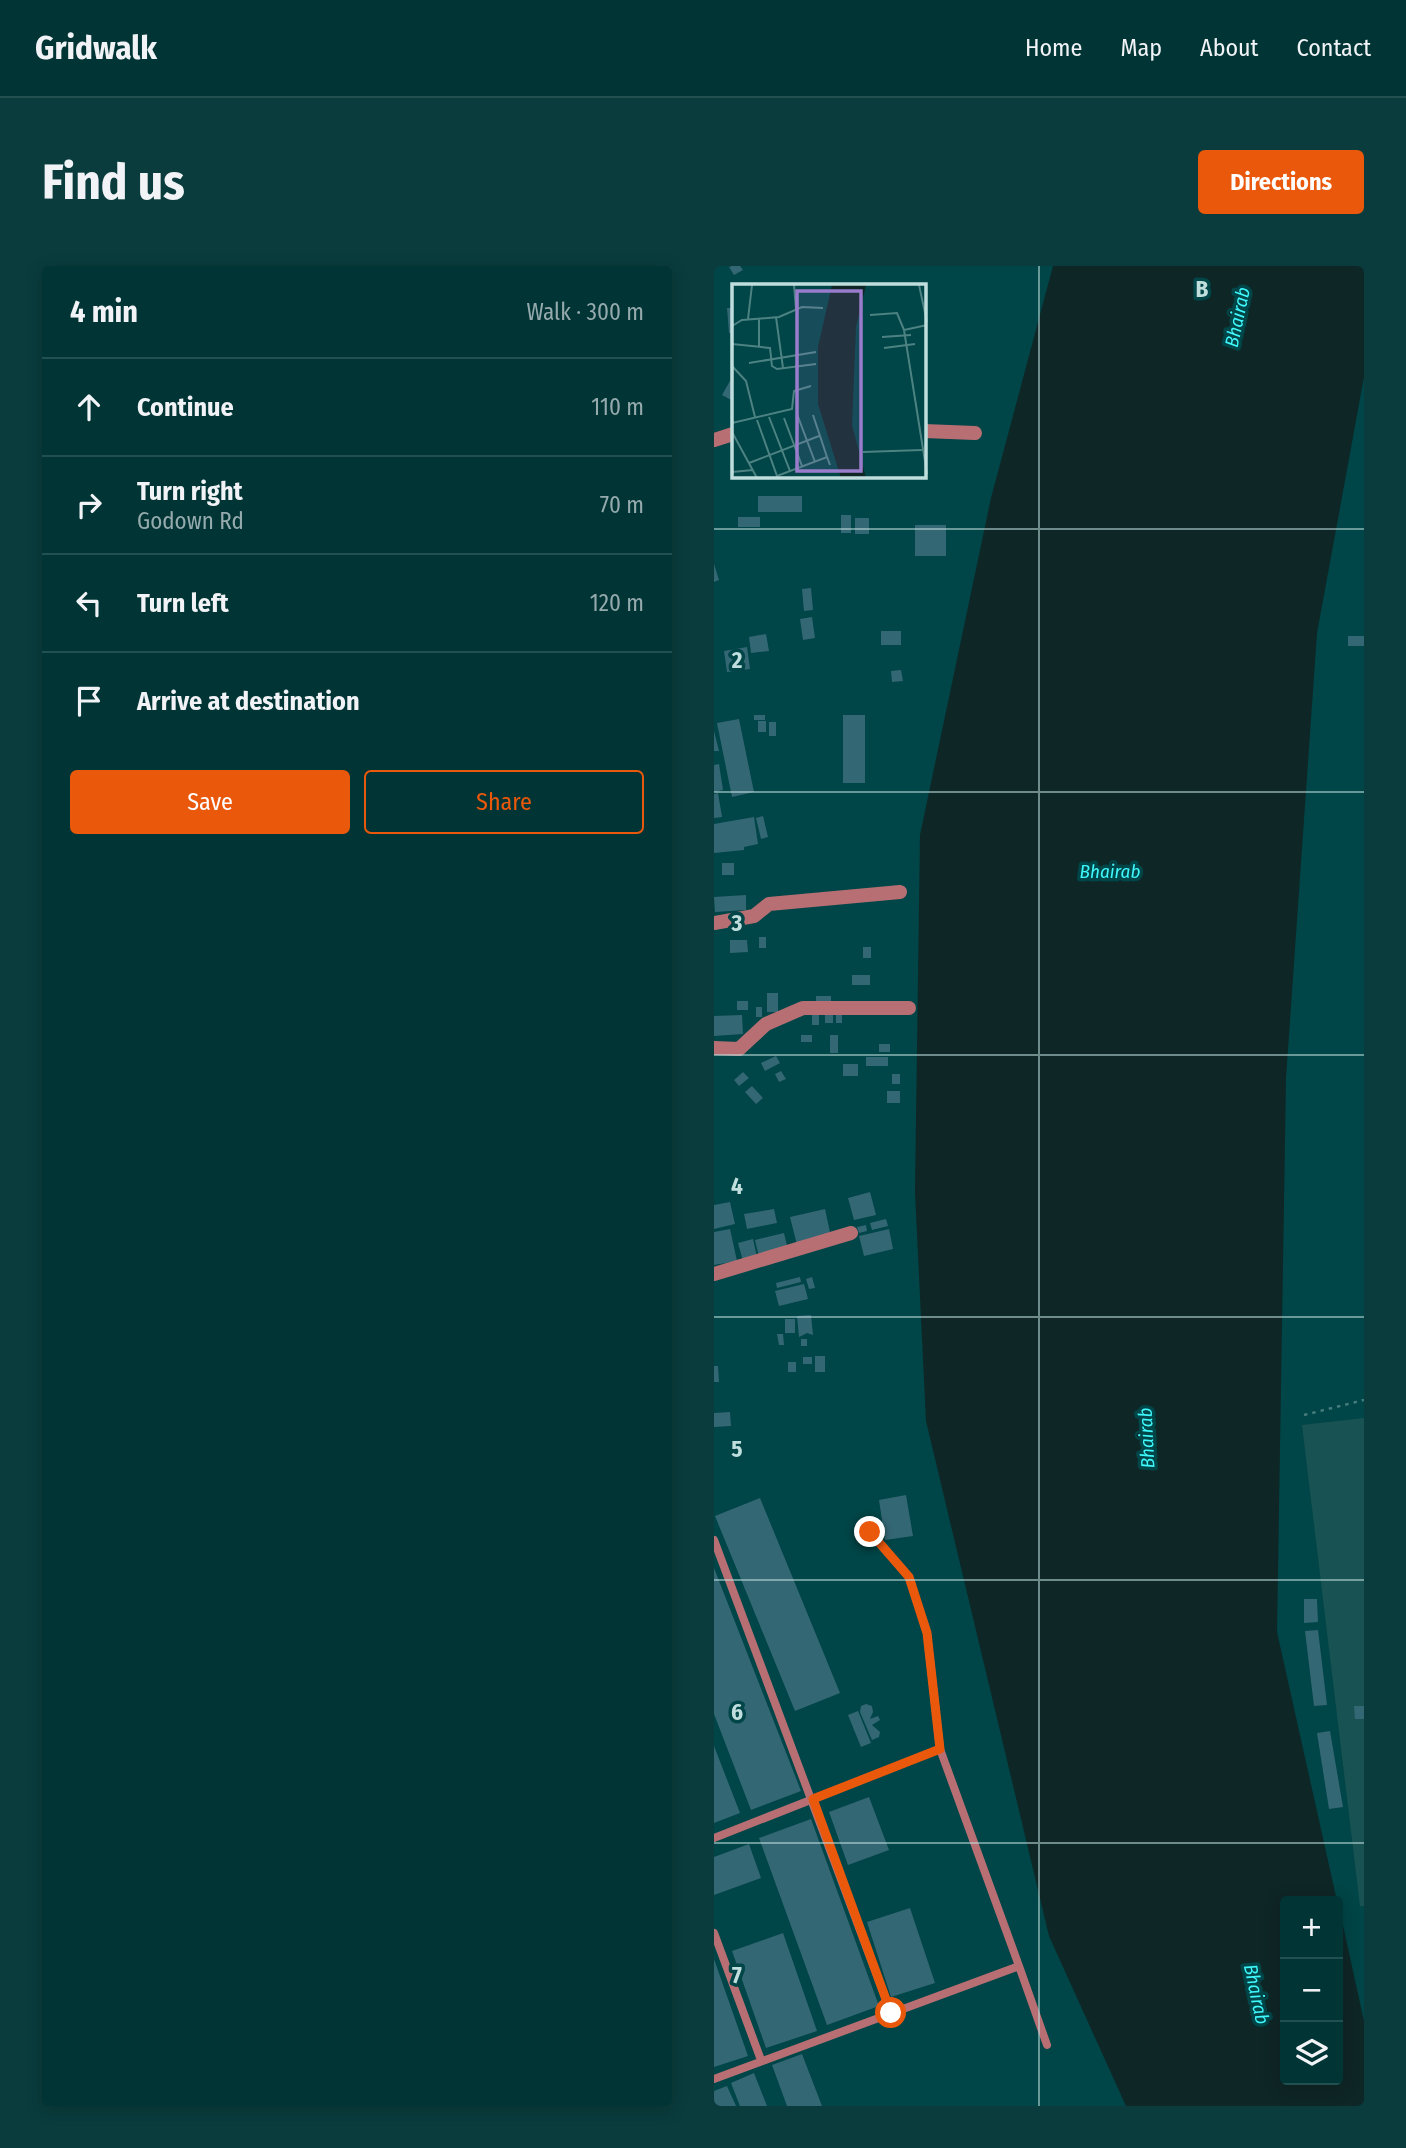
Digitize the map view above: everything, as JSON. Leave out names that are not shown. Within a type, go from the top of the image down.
[{"type":"street","points":[[926,431],[975,433]]},
{"type":"street","points":[[714,440],[732,434]]},
{"type":"street","points":[[714,923],[754,916],[769,904],[900,892]]},
{"type":"street","points":[[714,1048],[739,1049],[766,1024],[803,1008],[909,1008]]},
{"type":"street","points":[[714,1274],[852,1233]]},
{"type":"lane","points":[[870,1532],[909,1577],[923,1622],[940,1749],[1047,2045]]},
{"type":"lane","points":[[714,1540],[891,2013]]},
{"type":"lane","points":[[714,1838],[940,1749]]},
{"type":"lane","points":[[714,1933],[761,2060]]},
{"type":"lane","points":[[714,2079],[1019,1966]]},
{"type":"path","points":[[1304,1415],[1364,1400]]},
{"type":"shaded area","points":[[1364,1418],[1364,1906],[1360,1906],[1302,1425]]},
{"type":"water","name":"Bhairab","points":[[1053,266],[1364,266],[1364,377],[1317,633],[1286,1078],[1277,1632],[1336,1896],[1280,1896],[1280,2085],[1343,2085],[1343,1926],[1364,2021],[1364,2106],[1126,2106],[1049,1936],[926,1421],[915,1192],[920,835],[991,498]]},
{"type":"building","points":[[740,266],[743,270],[734,275],[729,267]]},
{"type":"building","points":[[727,308],[732,308],[732,333],[729,333]]},
{"type":"building","points":[[731,379],[732,400],[722,395]]},
{"type":"building","points":[[758,496],[802,496],[802,512],[758,512]]},
{"type":"building","points":[[841,515],[851,515],[851,533],[841,533]]},
{"type":"building","points":[[738,517],[760,517],[760,527],[738,527]]},
{"type":"building","points":[[855,518],[869,518],[869,534],[855,534]]},
{"type":"building","points":[[915,525],[946,525],[946,556],[915,556]]},
{"type":"building","points":[[714,564],[719,580],[714,582]]},
{"type":"building","points":[[811,588],[813,610],[804,611],[802,589]]},
{"type":"building","points":[[812,617],[815,638],[803,640],[800,619]]},
{"type":"building","points":[[881,631],[901,631],[901,645],[881,645]]},
{"type":"building","points":[[766,634],[769,651],[751,653],[749,637]]},
{"type":"building","points":[[1348,636],[1364,636],[1364,646],[1348,646]]},
{"type":"building","points":[[747,647],[750,669],[727,672],[724,651]]},
{"type":"building","points":[[901,670],[903,681],[892,682],[891,671]]},
{"type":"building","points":[[754,715],[765,715],[765,720],[754,720]]},
{"type":"building","points":[[843,715],[865,715],[865,783],[843,783]]},
{"type":"building","points":[[739,719],[754,792],[732,797],[717,723]]},
{"type":"building","points":[[758,721],[766,721],[766,732],[758,732]]},
{"type":"building","points":[[769,722],[776,722],[776,736],[769,736]]},
{"type":"building","points":[[714,731],[719,751],[714,751]]},
{"type":"building","points":[[719,764],[723,790],[714,792],[714,765]]},
{"type":"building","points":[[718,793],[722,817],[714,818],[714,794]]},
{"type":"building","points":[[763,816],[768,837],[761,839],[756,818]]},
{"type":"building","points":[[754,817],[758,844],[744,847],[744,850],[714,853],[714,824]]},
{"type":"building","points":[[722,863],[734,863],[734,875],[722,875]]},
{"type":"building","points":[[746,895],[746,910],[715,912],[714,897]]},
{"type":"building","points":[[759,937],[766,937],[766,948],[759,948]]},
{"type":"building","points":[[730,940],[747,940],[748,952],[730,953]]},
{"type":"building","points":[[863,947],[871,947],[871,958],[863,958]]},
{"type":"building","points":[[852,975],[870,975],[870,985],[852,985]]},
{"type":"building","points":[[767,993],[778,993],[778,1012],[767,1012]]},
{"type":"building","points":[[816,996],[831,996],[831,1003],[816,1003]]},
{"type":"building","points":[[737,1001],[748,1001],[748,1010],[737,1010]]},
{"type":"building","points":[[756,1007],[762,1007],[762,1017],[756,1017]]},
{"type":"building","points":[[825,1011],[833,1011],[833,1023],[825,1023]]},
{"type":"building","points":[[812,1013],[819,1013],[819,1025],[812,1025]]},
{"type":"building","points":[[836,1013],[842,1013],[842,1023],[836,1023]]},
{"type":"building","points":[[742,1015],[743,1034],[714,1036],[714,1016]]},
{"type":"building","points":[[801,1035],[812,1035],[812,1042],[801,1042]]},
{"type":"building","points":[[830,1035],[838,1035],[838,1053],[830,1053]]},
{"type":"building","points":[[879,1044],[890,1044],[890,1052],[879,1052]]},
{"type":"building","points":[[776,1056],[780,1063],[765,1071],[761,1063]]},
{"type":"building","points":[[866,1057],[888,1057],[888,1066],[866,1066]]},
{"type":"building","points":[[843,1064],[858,1064],[858,1076],[843,1076]]},
{"type":"building","points":[[781,1071],[786,1079],[779,1082],[775,1074]]},
{"type":"building","points":[[743,1072],[749,1078],[739,1086],[734,1080]]},
{"type":"building","points":[[892,1074],[900,1074],[900,1084],[892,1084]]},
{"type":"building","points":[[752,1086],[763,1098],[756,1104],[745,1092]]},
{"type":"building","points":[[887,1091],[900,1091],[900,1103],[887,1103]]},
{"type":"building","points":[[870,1192],[876,1215],[854,1220],[848,1198]]},
{"type":"building","points":[[730,1202],[735,1224],[714,1229],[714,1205]]},
{"type":"building","points":[[774,1209],[777,1223],[747,1229],[744,1214]]},
{"type":"building","points":[[825,1209],[831,1237],[797,1245],[790,1217]]},
{"type":"building","points":[[886,1219],[888,1226],[872,1230],[870,1223]]},
{"type":"building","points":[[866,1225],[867,1231],[859,1233],[857,1227]]},
{"type":"building","points":[[730,1229],[737,1261],[714,1265],[714,1232]]},
{"type":"building","points":[[889,1229],[893,1249],[864,1256],[859,1236]]},
{"type":"building","points":[[784,1233],[788,1250],[759,1257],[755,1240]]},
{"type":"building","points":[[753,1239],[757,1257],[743,1261],[738,1243]]},
{"type":"building","points":[[800,1277],[801,1282],[777,1288],[776,1283]]},
{"type":"building","points":[[812,1277],[815,1288],[809,1289],[806,1279]]},
{"type":"building","points":[[804,1284],[808,1299],[779,1306],[775,1291]]},
{"type":"building","points":[[811,1315],[813,1335],[807,1333],[799,1337],[797,1316]]},
{"type":"building","points":[[785,1319],[795,1319],[795,1333],[785,1333]]},
{"type":"building","points":[[777,1334],[783,1334],[784,1345],[779,1345]]},
{"type":"building","points":[[801,1339],[807,1339],[807,1346],[801,1346]]},
{"type":"building","points":[[815,1356],[825,1356],[825,1372],[815,1372]]},
{"type":"building","points":[[803,1357],[812,1357],[812,1364],[803,1364]]},
{"type":"building","points":[[788,1362],[796,1362],[796,1372],[788,1372]]},
{"type":"building","points":[[714,1366],[718,1366],[719,1382],[714,1382]]},
{"type":"building","points":[[730,1412],[731,1426],[714,1427],[714,1413]]},
{"type":"building","points":[[906,1495],[913,1536],[885,1540],[879,1500]]},
{"type":"building","points":[[760,1498],[840,1693],[795,1711],[715,1516]]},
{"type":"building","points":[[714,1568],[801,1791],[751,1810],[714,1714]]},
{"type":"building","points":[[1304,1599],[1317,1599],[1318,1622],[1304,1623]]},
{"type":"building","points":[[1318,1630],[1327,1705],[1314,1706],[1305,1631]]},
{"type":"building","points":[[861,1706],[872,1706],[870,1719],[878,1716],[880,1720],[872,1725],[880,1732],[879,1737],[872,1740],[860,1712]]},
{"type":"building","points":[[1354,1706],[1364,1706],[1364,1719],[1355,1719]]},
{"type":"building","points":[[858,1711],[871,1743],[861,1747],[848,1715]]},
{"type":"building","points":[[1330,1731],[1343,1807],[1329,1809],[1317,1733]]},
{"type":"building","points":[[714,1746],[740,1813],[714,1823]]},
{"type":"building","points":[[869,1797],[889,1850],[848,1865],[829,1812]]},
{"type":"building","points":[[811,1819],[879,2006],[827,2025],[759,1838]]},
{"type":"building","points":[[749,1844],[761,1878],[714,1895],[714,1857]]},
{"type":"building","points":[[910,1908],[935,1983],[891,1997],[867,1922]]},
{"type":"building","points":[[783,1933],[817,2031],[766,2048],[732,1951]]},
{"type":"building","points":[[714,1959],[748,2056],[714,2067]]},
{"type":"building","points":[[802,2054],[822,2106],[787,2106],[772,2065]]},
{"type":"building","points":[[754,2073],[767,2106],[740,2106],[731,2083]]},
{"type":"building","points":[[727,2086],[736,2106],[714,2106],[714,2091]]},
{"type":"route","points":[[870,1532],[909,1577],[927,1633],[940,1749],[813,1799],[891,2013]]}]
